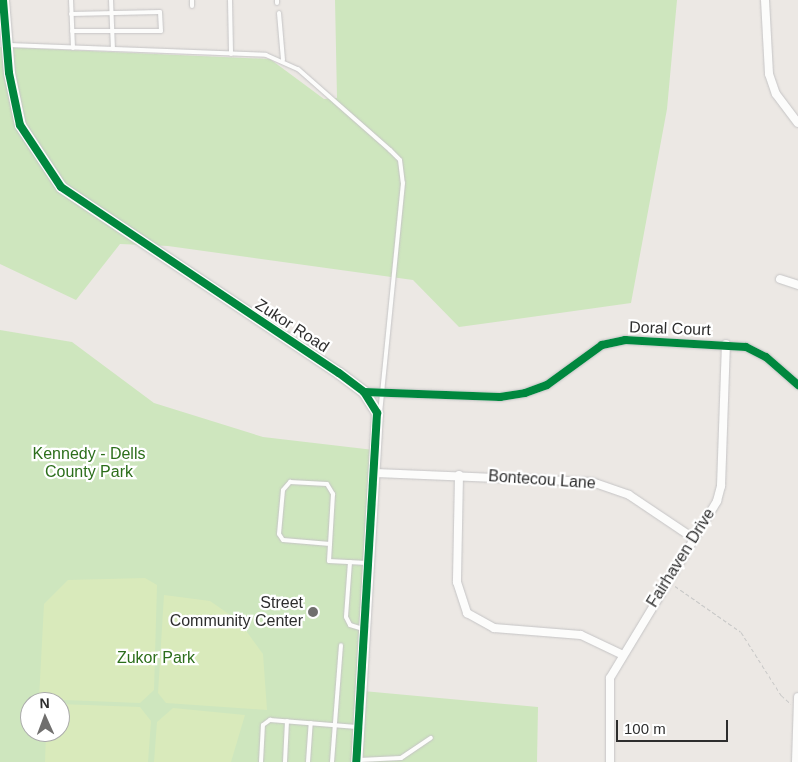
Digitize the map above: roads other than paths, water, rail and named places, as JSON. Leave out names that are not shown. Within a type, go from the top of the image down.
[{"type":"street","name":"Zukor Road","points":[[3,0],[6,45],[20,125],[62,187],[364,392],[377,413],[379,428],[357,761]]},
{"type":"street","points":[[765,0],[769,74],[776,94],[798,122]]},
{"type":"street","points":[[780,280],[798,285]]},
{"type":"street","name":"Doral Court","points":[[364,392],[526,394],[547,384],[602,345],[625,340],[726,344],[766,357],[798,385]]},
{"type":"street","name":"Fairhaven Drive","points":[[610,762],[606,692],[621,654],[693,538],[721,486],[726,344]]},
{"type":"street","name":"Bontecou Lane","points":[[376,473],[535,476],[612,487],[693,538]]},
{"type":"street","points":[[459,475],[457,582],[467,613],[494,628],[581,635],[621,654]]},
{"type":"street","points":[[796,762],[797,701]]},
{"type":"lane","points":[[70,0],[73,48]]},
{"type":"lane","points":[[111,0],[113,49]]},
{"type":"lane","points":[[192,0],[192,6]]},
{"type":"lane","points":[[230,0],[231,54]]},
{"type":"lane","points":[[71,14],[160,12],[161,32],[72,31]]},
{"type":"lane","points":[[279,14],[283,60]]},
{"type":"lane","points":[[6,45],[231,54],[283,60],[390,150],[403,170],[379,428]]},
{"type":"lane","points":[[330,544],[283,540],[279,534],[282,490],[290,482],[327,484],[333,494],[329,561],[370,563]]},
{"type":"lane","points":[[350,562],[346,617],[350,625],[365,630]]},
{"type":"lane","points":[[332,762],[341,645]]},
{"type":"lane","points":[[261,762],[263,725],[270,720],[359,727]]},
{"type":"lane","points":[[285,762],[287,721]]},
{"type":"lane","points":[[308,762],[311,723]]},
{"type":"lane","points":[[357,761],[401,758],[431,738]]},
{"type":"place","name":"Street Community Center","points":[[313,612]]},
{"type":"park label","name":"Kennedy - Dells County Park","points":[[89,463]]},
{"type":"park label","name":"Zukor Park","points":[[156,658]]}]
